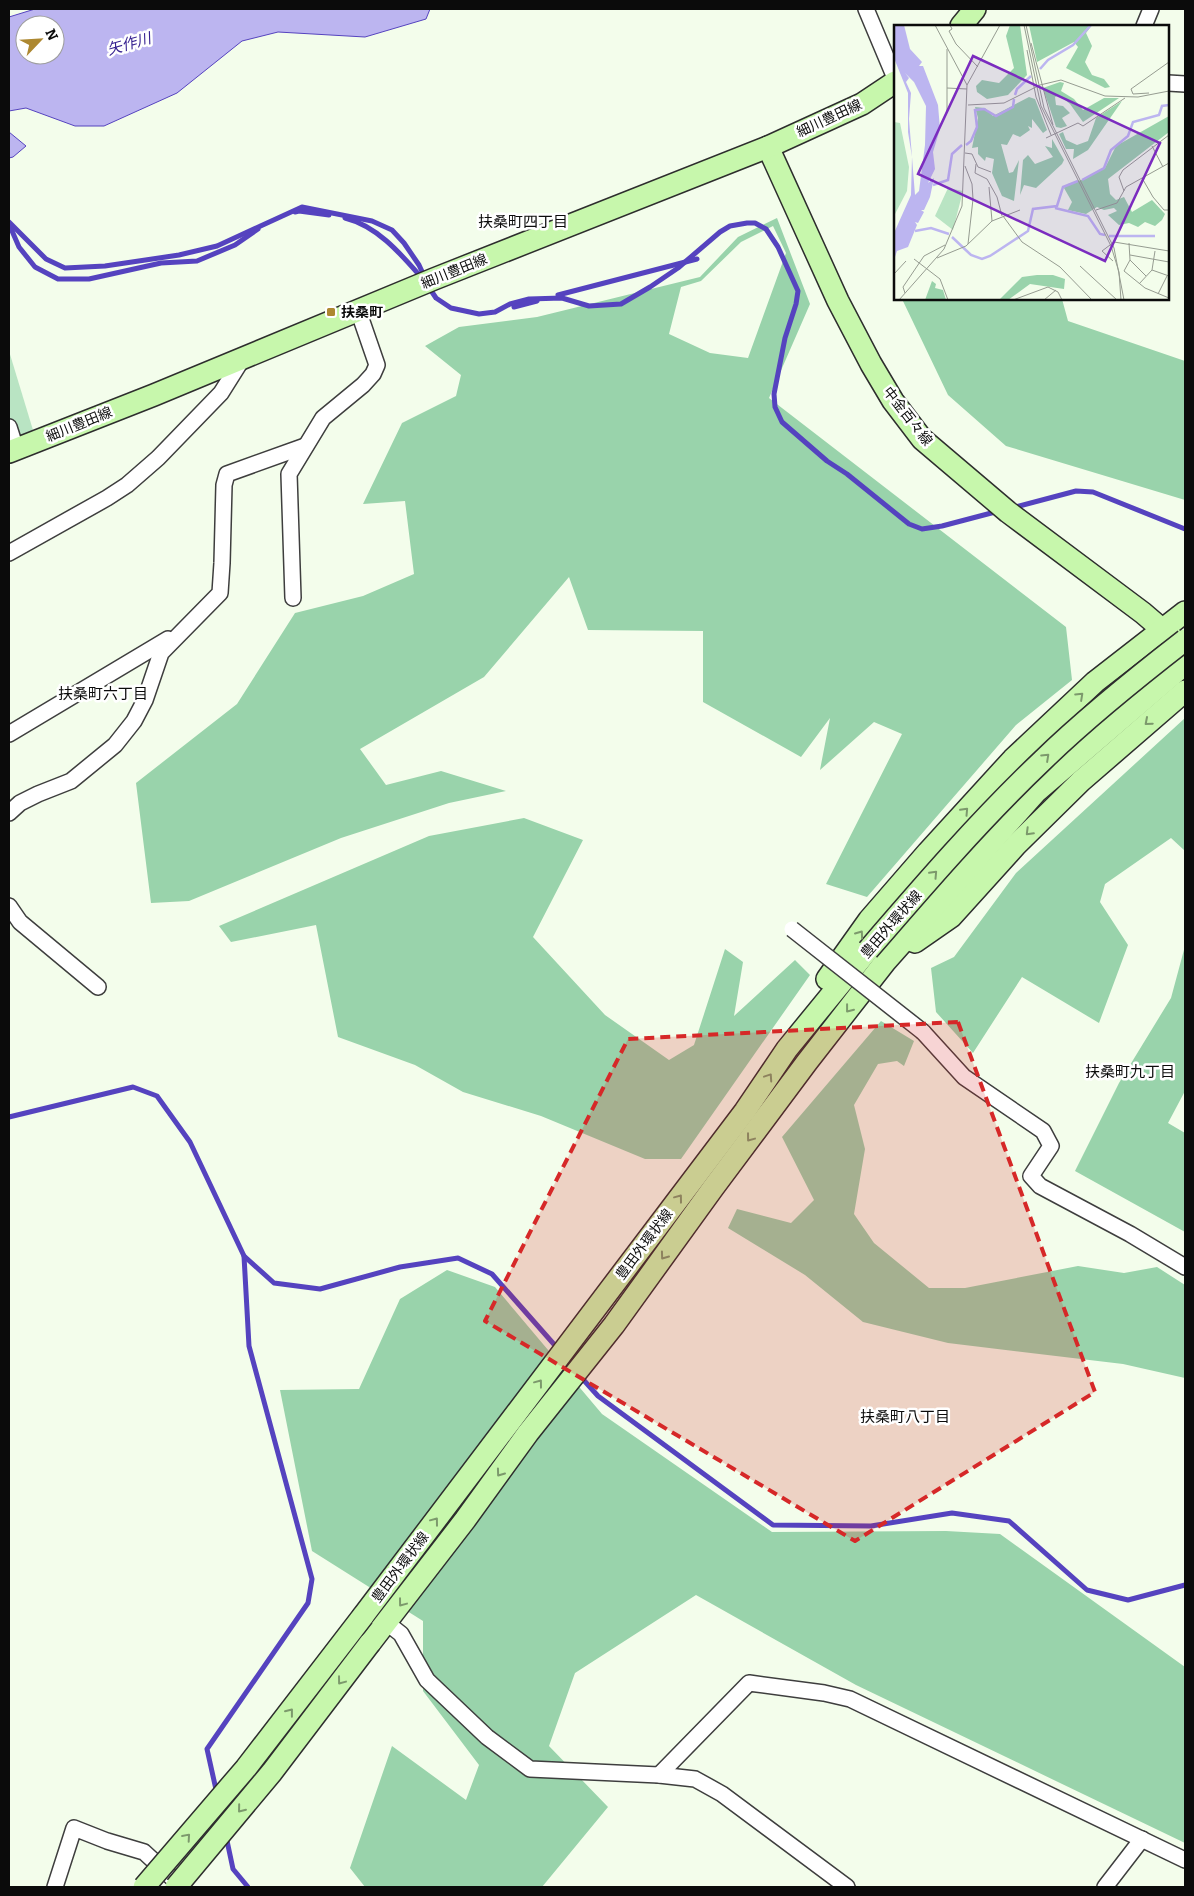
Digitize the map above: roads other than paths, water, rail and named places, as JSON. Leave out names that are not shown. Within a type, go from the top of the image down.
[{"type":"street","points":[[866,9],[894,76]]},
{"type":"street","points":[[962,25],[975,9]]},
{"type":"street","points":[[1144,25],[1151,9]]},
{"type":"street","name":"細川豊田線","points":[[13,450],[243,358],[428,281],[768,147],[862,104],[894,83]]},
{"type":"street","points":[[1169,83],[1185,84]]},
{"type":"street","name":"中金百々線","points":[[768,147],[838,301],[870,364],[893,401],[922,439],[1008,512],[1143,613],[1185,649]]},
{"type":"street","points":[[293,598],[289,474],[324,418],[373,374],[377,365],[358,310]]},
{"type":"street","points":[[9,553],[100,502],[126,485],[158,458],[221,393],[243,358]]},
{"type":"street","points":[[9,427],[13,450]]},
{"type":"street","points":[[9,814],[20,804],[38,794],[71,781],[115,745],[134,721],[145,700],[160,653],[220,593],[224,485],[227,474],[306,446]]},
{"type":"street","points":[[787,1049],[836,966],[870,920],[928,852],[1013,759],[1095,682],[1185,612]]},
{"type":"street","points":[[9,734],[185,629]]},
{"type":"street","name":"豊田外環状線","points":[[176,1887],[272,1772],[465,1520],[528,1433],[614,1325],[706,1180],[745,1112],[787,1049],[868,950],[945,862],[1042,760],[1091,716],[1185,640]]},
{"type":"street","name":"豊田外環状線","points":[[144,1887],[246,1768],[509,1422],[706,1180],[807,1062],[885,962],[1036,792],[1185,664]]},
{"type":"street","points":[[885,962],[951,917],[1016,845],[1081,781],[1185,690]]},
{"type":"street","points":[[9,906],[20,922],[98,987]]},
{"type":"street","points":[[792,930],[923,1032],[964,1077],[1043,1130],[1051,1146],[1031,1176],[1040,1186],[1130,1234],[1185,1267]]},
{"type":"street","points":[[387,1623],[401,1634],[428,1680],[487,1737],[530,1768],[659,1775],[695,1779],[722,1794],[839,1885]]},
{"type":"street","points":[[659,1775],[749,1683],[824,1692],[850,1699],[1185,1860]]},
{"type":"street","points":[[55,1887],[74,1828],[106,1841],[144,1852],[182,1887]]},
{"type":"street","points":[[1105,1887],[1142,1839]]},
{"type":"water","name":"矢作川","points":[[35,9],[430,9],[426,19],[365,37],[278,32],[242,41],[177,93],[104,126],[75,126],[26,108],[9,111],[9,17],[15,15],[15,65],[65,65],[65,15],[16,15]]},
{"type":"water","points":[[9,132],[26,146],[9,158]]},
{"type":"waterway","points":[[9,222],[46,259],[65,268],[105,266],[179,255],[217,246],[302,207],[372,221],[392,230],[404,243],[419,265],[425,278]]},
{"type":"waterway","points":[[295,212],[329,215]]},
{"type":"waterway","points":[[345,218],[357,222],[378,234],[421,277]]},
{"type":"waterway","points":[[428,286],[436,298],[451,308],[479,314],[495,312],[510,304],[529,299],[562,298],[589,306],[621,304],[678,268],[720,232],[730,226],[755,223],[766,229],[778,247],[798,291],[796,304],[785,338],[774,394],[775,407],[782,422],[827,461],[847,474],[909,524],[922,529],[942,526],[999,511]]},
{"type":"waterway","points":[[9,224],[19,247],[35,267],[58,279],[89,279],[161,263],[197,261],[235,245],[258,229]]},
{"type":"waterway","points":[[558,295],[697,259]]},
{"type":"waterway","points":[[514,307],[537,301]]},
{"type":"waterway","points":[[1012,508],[1076,491],[1093,492],[1185,529]]},
{"type":"waterway","points":[[9,1117],[133,1087],[157,1096],[190,1142],[244,1256],[274,1283],[320,1289],[400,1267],[458,1258],[492,1274],[559,1350]]},
{"type":"waterway","points":[[217,1794],[207,1749],[308,1603],[312,1579],[249,1346],[244,1256]]},
{"type":"waterway","points":[[580,1376],[598,1396],[773,1525],[871,1526],[952,1513],[1009,1521],[1087,1590],[1128,1600],[1185,1585]]},
{"type":"waterway","points":[[226,1836],[233,1869],[248,1887]]},
{"type":"place","name":"扶桑町","points":[[331,312]]},
{"type":"district","name":"扶桑町四丁目","points":[[523,222]]},
{"type":"district","name":"扶桑町六丁目","points":[[103,694]]},
{"type":"district","name":"扶桑町九丁目","points":[[1130,1072]]},
{"type":"district","name":"扶桑町八丁目","points":[[905,1417]]}]
